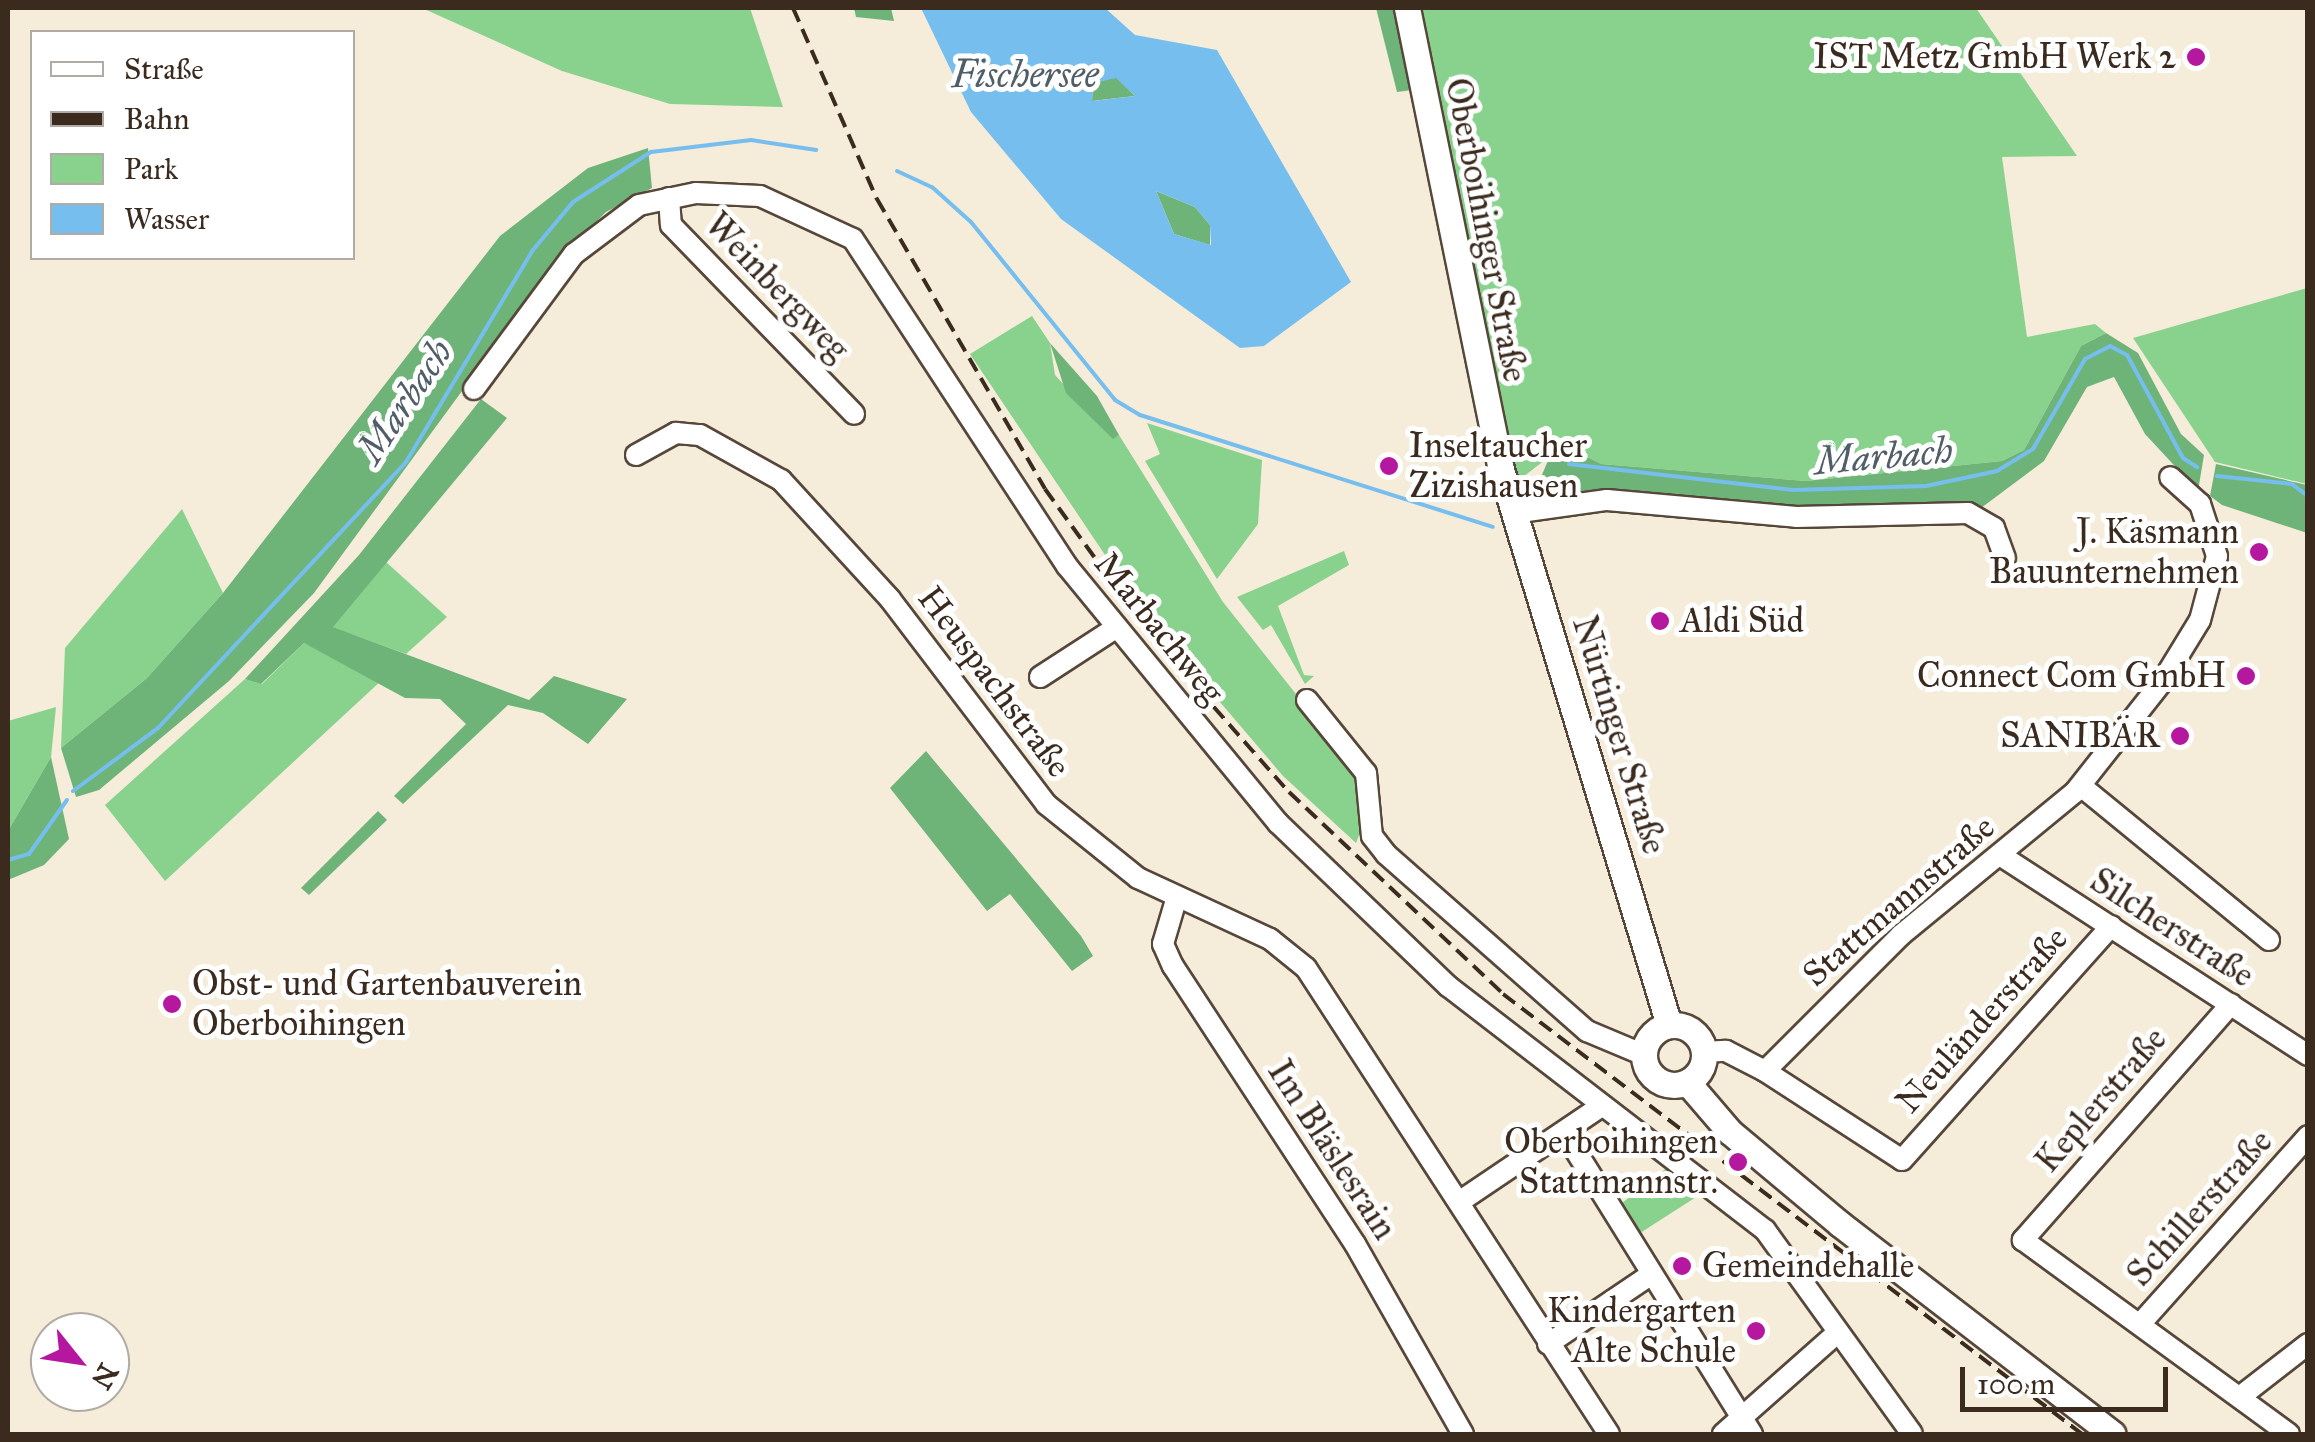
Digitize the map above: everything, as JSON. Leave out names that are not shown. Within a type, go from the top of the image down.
[{"type":"main road","name":"Oberboihinger Straße","points":[[1407,8],[1500,466]]},
{"type":"main road","name":"Nürtinger Straße","points":[[1500,466],[1668,1026]]},
{"type":"main road","points":[[1687,1082],[1704,1052],[1689,1029],[1668,1026],[1644,1054],[1658,1081],[1687,1082],[1840,1224],[2113,1434]]},
{"type":"street","name":"Marbachweg","points":[[474,389],[574,254],[625,212],[668,198],[760,196],[853,239],[1114,629],[1326,874],[1600,1107],[1765,1230],[1833,1326]]},
{"type":"street","name":"Weinbergweg","points":[[668,198],[672,224],[854,414]]},
{"type":"street","name":"Heuspachstraße","points":[[636,455],[676,433],[700,435],[782,480],[890,599],[1046,804],[1176,900],[1270,939],[1306,968],[1609,1434]]},
{"type":"street","name":"Stattmannstraße","points":[[1765,1071],[1901,935],[2081,786],[2162,682],[2210,593],[2216,537],[2200,504],[2170,477]]},
{"type":"street","points":[[1513,514],[1608,500],[1796,517],[1968,514],[1994,528],[2005,558]]},
{"type":"street","points":[[1040,677],[1114,629]]},
{"type":"street","points":[[1308,700],[1366,773],[1372,836],[1386,854],[1587,1031],[1644,1054]]},
{"type":"street","points":[[2081,786],[2269,940]]},
{"type":"street","name":"Silcherstraße","points":[[2000,855],[2308,1055]]},
{"type":"street","name":"Im Bläslesrain","points":[[1176,900],[1163,944],[1173,966],[1356,1244],[1463,1434]]},
{"type":"street","name":"Neuländerstraße","points":[[1765,1071],[1902,1160],[2111,926]]},
{"type":"street","name":"Keplerstraße","points":[[2141,1324],[2023,1240],[2231,1004]]},
{"type":"street","points":[[1704,1052],[1726,1051],[1765,1071]]},
{"type":"street","points":[[1459,1202],[1600,1107]]},
{"type":"street","points":[[1564,1132],[1649,1276],[1746,1427]]},
{"type":"street","name":"Schillerstraße","points":[[2141,1324],[2308,1136]]},
{"type":"street","points":[[1548,1344],[1649,1276]]},
{"type":"street","points":[[2141,1324],[2289,1434]]},
{"type":"street","points":[[1723,1434],[1746,1427],[1833,1326],[1912,1434]]},
{"type":"street","points":[[2240,1396],[2308,1344]]},
{"type":"green space","points":[[422,8],[750,8],[783,107],[670,104],[562,71]]},
{"type":"green space","points":[[854,8],[891,8],[894,21],[856,17]]},
{"type":"green space","points":[[1376,8],[1399,8],[1412,90],[1397,92]]},
{"type":"green space","points":[[1422,8],[1976,8],[2077,156],[2002,157],[2027,337],[2095,324],[2106,333],[2081,346],[2024,450],[2002,461],[1806,481],[1601,464],[1576,451],[1550,456],[1519,480],[1462,269]]},
{"type":"green space","points":[[1116,77],[1135,96],[1092,101],[1093,83]]},
{"type":"green space","points":[[648,148],[652,188],[606,212],[561,256],[314,593],[229,681],[99,790],[76,797],[61,748],[147,678],[223,593],[500,236],[588,168]]},
{"type":"green space","points":[[1156,191],[1195,207],[1210,225],[1210,245],[1174,234]]},
{"type":"green space","points":[[2307,288],[2307,484],[2215,462],[2133,338]]},
{"type":"green space","points":[[1032,316],[1050,343],[1055,375],[1113,438],[1119,435],[1223,602],[1361,776],[1369,809],[1356,843],[1283,776],[1144,613],[970,354]]},
{"type":"green space","points":[[2106,333],[2138,353],[2181,434],[2204,455],[2198,491],[2145,434],[2114,377],[2087,387],[2044,461],[1977,511],[1795,514],[1571,494],[1541,477],[1550,456],[1576,451],[1601,464],[1806,481],[2002,461],[2024,450],[2081,346]]},
{"type":"green space","points":[[1050,343],[1097,396],[1119,435],[1113,439],[1066,393]]},
{"type":"green space","points":[[481,399],[507,418],[333,627],[529,700],[554,676],[627,699],[588,744],[543,713],[508,705],[403,804],[394,796],[466,724],[440,699],[405,698],[304,643],[261,684],[245,679],[359,555]]},
{"type":"green space","points":[[1147,423],[1262,460],[1258,524],[1217,579],[1145,461],[1160,454]]},
{"type":"green space","points":[[2216,464],[2307,485],[2307,533],[2222,505],[2210,496]]},
{"type":"green space","points":[[182,509],[223,593],[147,678],[61,748],[65,648]]},
{"type":"green space","points":[[1344,551],[1349,565],[1278,606],[1304,675],[1314,676],[1305,684],[1271,625],[1263,630],[1237,597]]},
{"type":"green space","points":[[386,562],[447,617],[406,654],[332,627]]},
{"type":"green space","points":[[304,643],[383,679],[165,881],[105,805],[245,679],[262,684]]},
{"type":"green space","points":[[56,707],[51,757],[8,831],[8,721]]},
{"type":"green space","points":[[926,751],[1081,936],[1093,956],[1072,971],[1010,894],[987,911],[890,788]]},
{"type":"green space","points":[[51,757],[69,839],[44,865],[8,880],[8,831]]},
{"type":"green space","points":[[378,811],[387,820],[309,895],[301,888]]},
{"type":"green space","points":[[1668,1167],[1704,1192],[1637,1235],[1617,1207]]},
{"type":"water","name":"Fischersee","points":[[921,8],[1105,8],[1135,35],[1217,50],[1351,282],[1264,346],[1240,348],[1061,219],[971,112]],"holes":[[[1116,78],[1135,96],[1092,101],[1093,83]],[[1156,191],[1195,207],[1210,225],[1211,245],[1174,234]]]},
{"type":"waterway","name":"Marbach","points":[[73,791],[158,728],[406,462],[533,250],[573,202],[651,152],[751,140],[816,150]]},
{"type":"waterway","name":"Marbach","points":[[897,171],[932,187],[971,222],[1115,400],[1140,415],[1493,527]]},
{"type":"waterway","name":"Marbach","points":[[1569,464],[1794,490],[1926,486],[1997,471],[2033,449],[2085,359],[2110,346],[2127,355],[2183,458],[2197,467]]},
{"type":"waterway","name":"Marbach","points":[[2217,476],[2292,484],[2308,496]]},
{"type":"waterway","name":"Marbach","points":[[8,860],[29,854],[67,800]]},
{"type":"railway","points":[[793,8],[877,199],[1045,489],[1153,638],[1289,792],[1503,994],[2082,1434]]},
{"type":"place","name":"IST Metz GmbH Werk 2","points":[[2196,57]]},
{"type":"place","name":"Inseltaucher Zizishausen","points":[[1389,466]]},
{"type":"place","name":"J. Käsmann Bauunternehmen","points":[[2259,552]]},
{"type":"place","name":"Aldi Süd","points":[[1660,621]]},
{"type":"place","name":"Connect Com GmbH","points":[[2246,676]]},
{"type":"place","name":"SANIBÄR","points":[[2180,736]]},
{"type":"place","name":"Obst- und Gartenbauverein Oberboihingen","points":[[172,1004]]},
{"type":"place","name":"Oberboihingen Stattmannstr.","points":[[1738,1162]]},
{"type":"place","name":"Gemeindehalle","points":[[1682,1266]]},
{"type":"place","name":"Kindergarten Alte Schule","points":[[1756,1331]]}]
